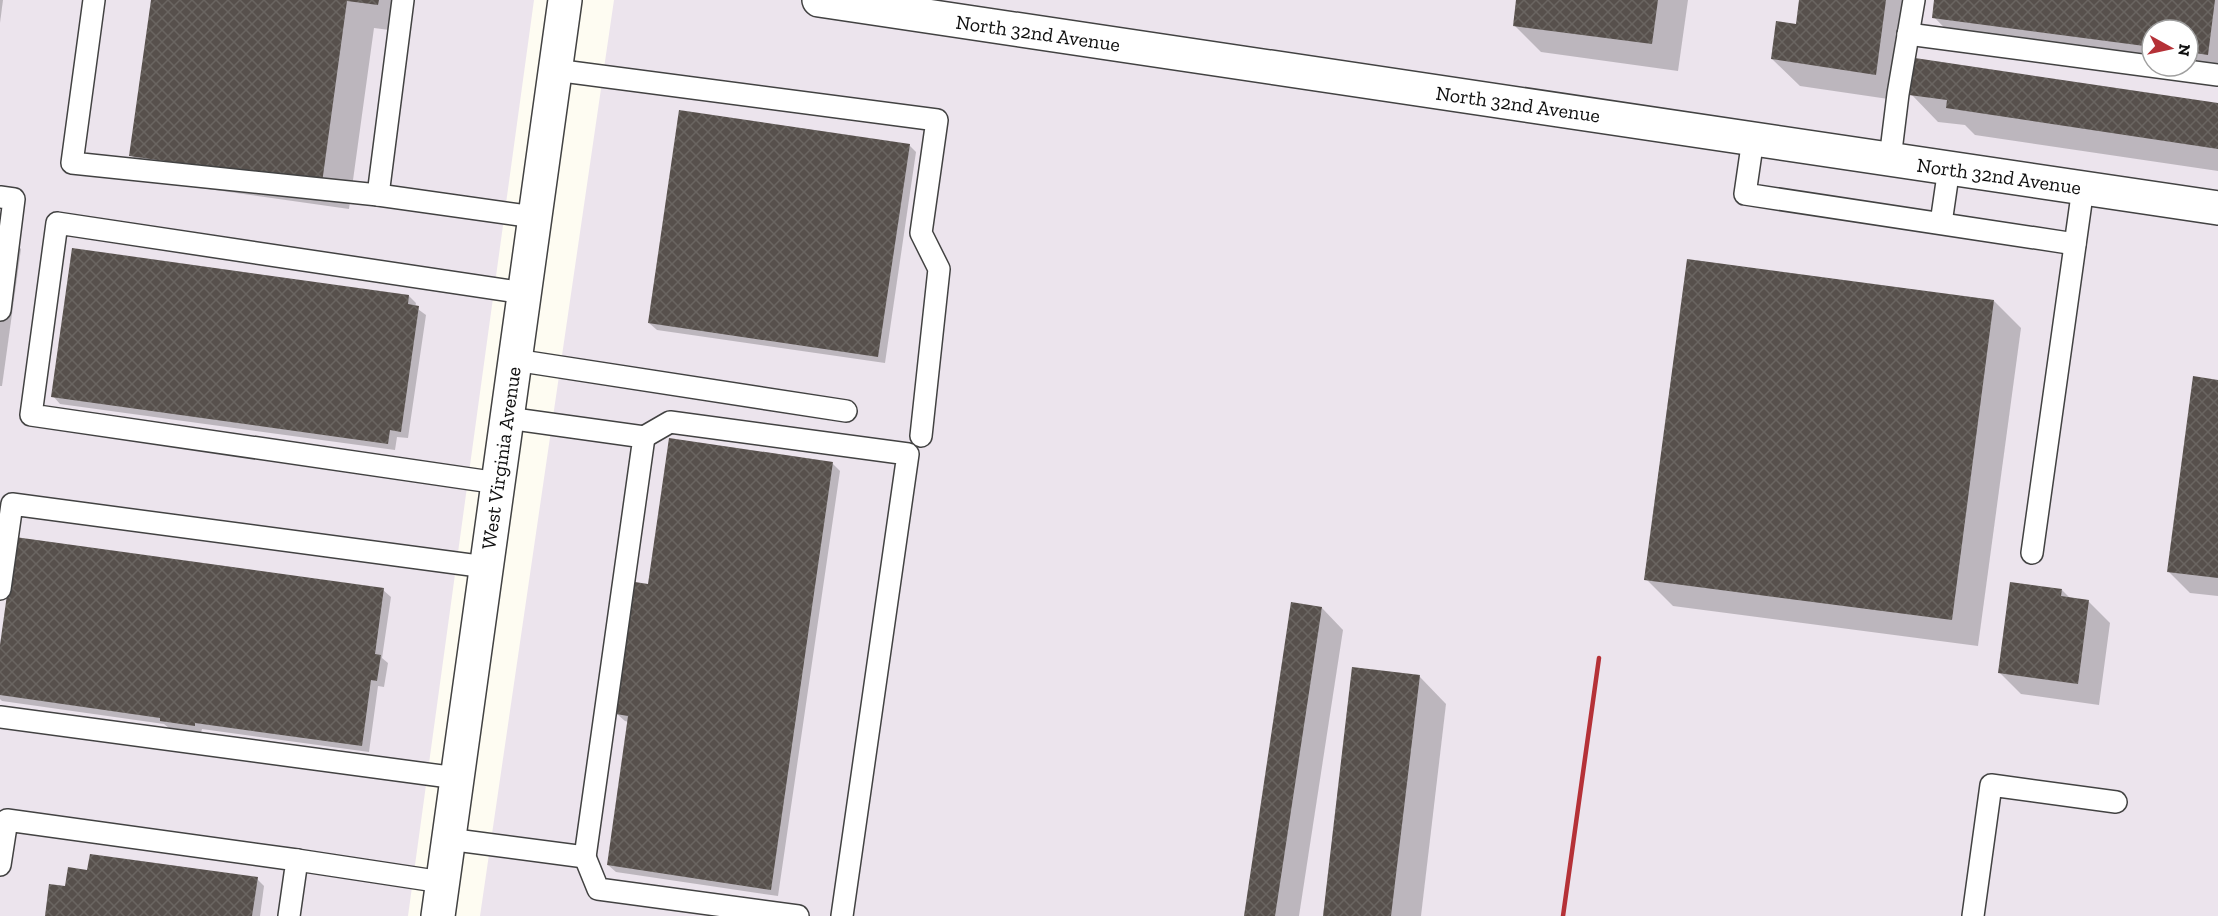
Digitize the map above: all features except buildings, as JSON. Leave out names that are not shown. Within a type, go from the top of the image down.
[{"type":"street","name":"West Virginia Avenue","points":[[438,916],[565,0]]},
{"type":"street","name":"North 32nd Avenue","points":[[819,0],[2218,208]]},
{"type":"lane","points":[[94,0],[72,163],[378,195],[534,217]]},
{"type":"lane","points":[[378,195],[403,0]]},
{"type":"lane","points":[[1890,159],[1914,0]]},
{"type":"lane","points":[[1908,34],[2218,75]]},
{"type":"lane","points":[[555,70],[937,120],[921,233],[939,269],[921,436]]},
{"type":"lane","points":[[1753,139],[1744,194],[2075,244]]},
{"type":"lane","points":[[1941,223],[1949,168]]},
{"type":"lane","points":[[2032,553],[2083,188]]},
{"type":"lane","points":[[0,197],[14,199],[0,310]]},
{"type":"lane","points":[[498,483],[31,415],[57,223],[524,293]]},
{"type":"lane","points":[[515,360],[846,411]]},
{"type":"lane","points":[[507,418],[644,437],[670,422],[908,454],[842,916]]},
{"type":"lane","points":[[644,437],[585,857],[598,889],[798,916]]},
{"type":"lane","points":[[0,589],[12,504],[486,567]]},
{"type":"lane","points":[[0,717],[457,778]]},
{"type":"lane","points":[[1972,916],[1991,785],[2116,802]]},
{"type":"lane","points":[[0,865],[7,820],[442,882]]},
{"type":"lane","points":[[448,839],[585,857]]},
{"type":"lane","points":[[289,916],[297,860]]},
{"type":"shaded area","points":[[0,0],[534,0],[408,916],[0,916]]},
{"type":"shaded area","points":[[614,0],[2218,0],[2218,916],[480,916]]},
{"type":"railway","points":[[1563,916],[1599,658]]}]
